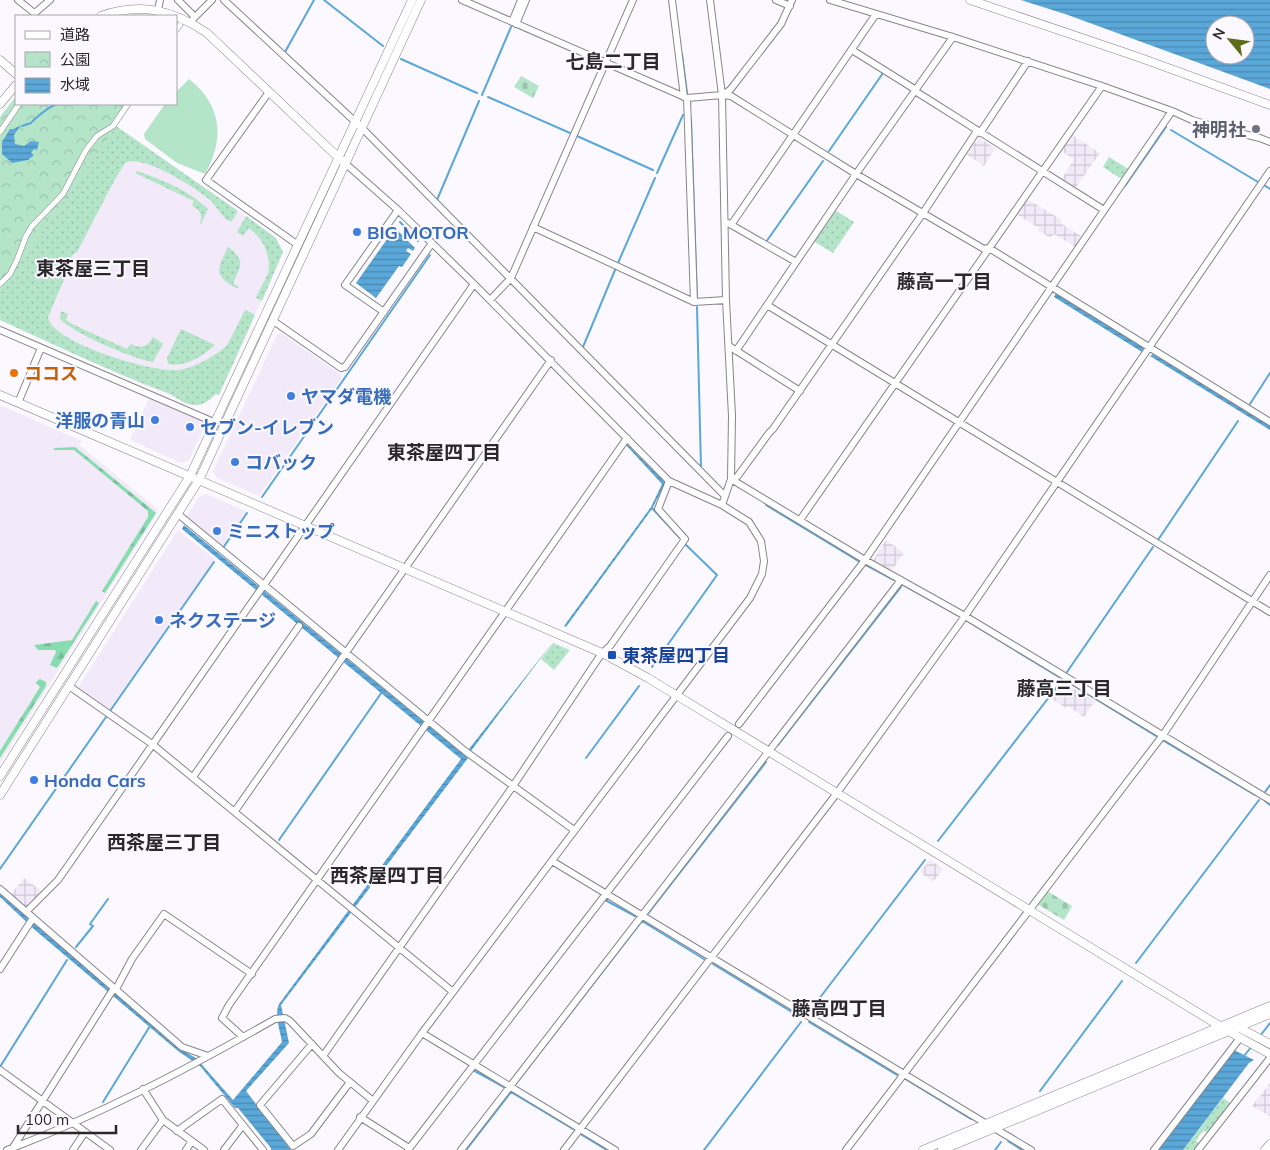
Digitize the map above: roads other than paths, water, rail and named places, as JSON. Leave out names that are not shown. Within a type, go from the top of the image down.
[{"type":"street","points":[[18,0],[33,12],[36,12],[50,0]]},
{"type":"street","points":[[158,10],[160,0]]},
{"type":"street","points":[[178,0],[192,19],[207,34],[338,158],[398,210],[474,284],[669,481],[722,505],[749,522],[756,531],[764,550],[762,574],[750,598],[422,1033],[372,1100],[338,1150]]},
{"type":"street","points":[[192,19],[212,0]]},
{"type":"street","points":[[224,0],[362,128],[725,496]]},
{"type":"street","points":[[0,776],[190,476],[412,0]]},
{"type":"street","points":[[0,795],[199,480],[421,0]]},
{"type":"street","points":[[462,0],[686,97],[731,96],[856,174],[984,249],[989,248],[1270,422]]},
{"type":"street","points":[[514,23],[521,0]]},
{"type":"street","points":[[514,23],[526,0]]},
{"type":"street","points":[[490,300],[511,278],[634,0]]},
{"type":"street","points":[[672,0],[686,97],[694,302]]},
{"type":"street","points":[[710,0],[722,95],[726,300],[732,416],[731,479],[722,505]]},
{"type":"street","points":[[722,95],[730,90],[775,30],[791,3],[776,0]]},
{"type":"street","points":[[830,0],[1028,61],[1172,111],[1192,120],[1270,142]]},
{"type":"street","points":[[970,0],[1138,57],[1270,105]]},
{"type":"street","points":[[105,15],[121,11],[144,9],[158,10],[175,15]]},
{"type":"street","points":[[731,225],[876,14]]},
{"type":"street","points":[[178,16],[192,19]]},
{"type":"street","points":[[736,351],[856,174],[953,37]]},
{"type":"street","points":[[852,50],[978,132],[1104,210]]},
{"type":"street","points":[[0,60],[15,73]]},
{"type":"street","points":[[731,479],[737,477],[800,391],[1028,61]]},
{"type":"street","points":[[0,104],[15,85]]},
{"type":"street","points":[[800,520],[1102,86]]},
{"type":"street","points":[[269,92],[206,180],[298,245]]},
{"type":"street","points":[[0,132],[18,105]]},
{"type":"street","points":[[0,284],[10,274],[32,226],[63,194],[86,150],[97,136],[113,126],[127,105]]},
{"type":"street","points":[[739,724],[865,560],[1172,111]]},
{"type":"street","points":[[564,1150],[837,793],[965,616],[1058,483],[1270,171]]},
{"type":"street","points":[[384,312],[345,285],[398,210]]},
{"type":"street","points":[[724,223],[731,225],[796,262]]},
{"type":"street","points":[[534,227],[694,302],[726,300]]},
{"type":"street","points":[[272,320],[341,368],[345,367],[432,243]]},
{"type":"street","points":[[26,912],[58,880],[474,284]]},
{"type":"street","points":[[767,305],[1270,612]]},
{"type":"street","points":[[0,330],[216,423]]},
{"type":"street","points":[[729,346],[800,391]]},
{"type":"street","points":[[18,403],[41,348]]},
{"type":"street","points":[[235,811],[551,360]]},
{"type":"street","points":[[0,395],[602,653],[769,751],[1228,1032],[1267,1053]]},
{"type":"street","points":[[243,1037],[222,1018],[229,1005],[626,438]]},
{"type":"street","points":[[731,479],[865,560],[965,616],[1270,800]]},
{"type":"street","points":[[323,1056],[513,786],[602,653],[610,646],[685,539],[658,509],[669,481]]},
{"type":"street","points":[[178,514],[261,588],[343,656],[465,751],[574,830]]},
{"type":"street","points":[[846,1150],[1163,735],[1270,575]]},
{"type":"street","points":[[461,1150],[901,580]]},
{"type":"street","points":[[193,777],[299,626]]},
{"type":"street","points":[[69,686],[152,744],[453,992]]},
{"type":"street","points":[[360,1118],[408,1149],[728,736]]},
{"type":"street","points":[[552,861],[985,1123]]},
{"type":"street","points":[[0,889],[26,912],[31,921],[182,1047],[202,1059]]},
{"type":"street","points":[[10,1149],[132,959],[164,914],[252,974]]},
{"type":"street","points":[[0,969],[31,921]]},
{"type":"street","points":[[923,1150],[1270,1006]]},
{"type":"street","points":[[942,1150],[1228,1032],[1242,1028],[1267,1015]]},
{"type":"street","points":[[10,1149],[74,1124],[202,1059],[275,1019],[285,1018],[290,1021],[323,1056],[372,1100]]},
{"type":"street","points":[[1230,1022],[1269,1043]]},
{"type":"street","points":[[422,1033],[616,1150]]},
{"type":"street","points":[[1154,1150],[1240,1038]]},
{"type":"street","points":[[312,1044],[260,1105],[293,1146],[311,1134],[350,1082]]},
{"type":"street","points":[[1198,1150],[1270,1058]]},
{"type":"street","points":[[0,1070],[110,1150]]},
{"type":"street","points":[[143,1089],[163,1120],[204,1150]]},
{"type":"street","points":[[178,1131],[222,1099],[263,1150]]},
{"type":"street","points":[[141,1150],[163,1120]]},
{"type":"street","points":[[224,1150],[243,1125]]},
{"type":"street","points":[[994,1128],[1031,1150]]},
{"type":"street","points":[[73,1150],[85,1132]]},
{"type":"street","points":[[186,1150],[192,1141]]},
{"type":"street","points":[[1265,1150],[1270,1144]]},
{"type":"water","points":[[1021,0],[1270,0],[1270,89],[1068,15]]},
{"type":"water","points":[[21,125],[14,135],[15,144],[24,146],[31,141],[39,142],[37,150],[34,149],[31,153],[34,155],[28,160],[12,163],[2,154],[2,142],[10,129]]},
{"type":"water","points":[[395,228],[415,248],[413,251],[408,248],[406,251],[411,254],[402,267],[399,266],[376,298],[356,283]]},
{"type":"water","points":[[1056,293],[1144,348],[1142,352],[1054,297]]},
{"type":"water","points":[[1153,354],[1270,425],[1270,430],[1150,356]]},
{"type":"water","points":[[625,444],[665,484],[652,509],[566,627],[564,626],[651,507],[662,484]]},
{"type":"water","points":[[184,525],[468,758],[281,1005],[289,1043],[246,1091],[291,1150],[271,1150],[238,1108],[235,1108],[200,1066],[178,1051],[35,930],[0,897],[0,894],[180,1049],[196,1058],[233,1100],[282,1042],[277,1018],[279,1004],[461,759],[182,529]]},
{"type":"water","points":[[552,643],[471,751],[469,749]]},
{"type":"water","points":[[1234,1050],[1254,1060],[1249,1063],[1183,1150],[1158,1150]]},
{"type":"waterway","points":[[285,52],[314,0]]},
{"type":"waterway","points":[[324,0],[383,46]]},
{"type":"waterway","points":[[482,95],[511,27]]},
{"type":"waterway","points":[[682,54],[687,93]]},
{"type":"waterway","points":[[401,59],[477,93]]},
{"type":"waterway","points":[[829,151],[883,73]]},
{"type":"waterway","points":[[488,97],[570,133]]},
{"type":"waterway","points":[[437,200],[479,101]]},
{"type":"waterway","points":[[22,126],[31,123],[55,105]]},
{"type":"waterway","points":[[657,173],[683,115]]},
{"type":"waterway","points":[[691,119],[697,299]]},
{"type":"waterway","points":[[1125,186],[1166,127]]},
{"type":"waterway","points":[[1171,130],[1258,182]]},
{"type":"waterway","points":[[577,136],[653,170]]},
{"type":"waterway","points":[[766,242],[823,161]]},
{"type":"waterway","points":[[618,263],[655,178]]},
{"type":"waterway","points":[[1264,185],[1270,189]]},
{"type":"waterway","points":[[400,222],[418,241]]},
{"type":"waterway","points":[[262,497],[430,255]]},
{"type":"waterway","points":[[583,347],[615,270]]},
{"type":"waterway","points":[[697,307],[701,468]]},
{"type":"waterway","points":[[1250,404],[1270,373]]},
{"type":"waterway","points":[[1158,540],[1238,421]]},
{"type":"waterway","points":[[766,505],[860,562]]},
{"type":"waterway","points":[[652,508],[680,538]]},
{"type":"waterway","points":[[223,548],[247,513]]},
{"type":"waterway","points":[[652,667],[717,575],[685,544]]},
{"type":"waterway","points":[[1067,672],[1153,547]]},
{"type":"waterway","points":[[110,711],[214,562]]},
{"type":"waterway","points":[[866,565],[894,580]]},
{"type":"waterway","points":[[859,573],[863,567]]},
{"type":"waterway","points":[[903,585],[959,616]]},
{"type":"waterway","points":[[778,745],[901,587]]},
{"type":"waterway","points":[[969,622],[1059,677]]},
{"type":"waterway","points":[[1068,682],[1156,736]]},
{"type":"waterway","points":[[938,841],[1060,683]]},
{"type":"waterway","points":[[586,758],[639,686]]},
{"type":"waterway","points":[[279,840],[384,689]]},
{"type":"waterway","points":[[0,869],[106,717]]},
{"type":"waterway","points":[[1164,741],[1255,795]]},
{"type":"waterway","points":[[647,915],[766,762]]},
{"type":"waterway","points":[[1265,792],[1270,785]]},
{"type":"waterway","points":[[1136,963],[1259,800]]},
{"type":"waterway","points":[[1265,801],[1270,805]]},
{"type":"waterway","points":[[809,1012],[925,860]]},
{"type":"waterway","points":[[76,947],[93,926],[90,924],[108,899]]},
{"type":"waterway","points":[[605,900],[635,916]]},
{"type":"waterway","points":[[514,1086],[642,921],[704,959]]},
{"type":"waterway","points":[[0,1067],[67,960]]},
{"type":"waterway","points":[[713,964],[797,1015]]},
{"type":"waterway","points":[[1040,1091],[1122,981]]},
{"type":"waterway","points":[[704,1150],[801,1022]]},
{"type":"waterway","points":[[809,1022],[897,1075]]},
{"type":"waterway","points":[[1260,1036],[1270,1023]]},
{"type":"waterway","points":[[103,1102],[150,1026]]},
{"type":"waterway","points":[[1244,1056],[1252,1046]]},
{"type":"waterway","points":[[473,1070],[504,1087]]},
{"type":"waterway","points":[[907,1080],[971,1119]]},
{"type":"waterway","points":[[466,1150],[511,1092],[573,1129]]},
{"type":"waterway","points":[[582,1135],[607,1150]]},
{"type":"waterway","points":[[1008,1141],[1022,1150]]},
{"type":"waterway","points":[[995,1150],[1001,1142]]},
{"type":"place","name":"神明社","points":[[1256,129]]},
{"type":"place","name":"BIG MOTOR","points":[[357,232]]},
{"type":"place","name":"ココス","points":[[14,373]]},
{"type":"place","name":"ヤマダ電機","points":[[291,396]]},
{"type":"place","name":"洋服の青山","points":[[155,420]]},
{"type":"place","name":"セブン-イレブン","points":[[190,427]]},
{"type":"place","name":"コバック","points":[[235,462]]},
{"type":"place","name":"ミニストップ","points":[[217,531]]},
{"type":"place","name":"ネクステージ","points":[[159,620]]},
{"type":"place","name":"東茶屋四丁目","points":[[612,655]]},
{"type":"place","name":"Honda Cars","points":[[34,780]]},
{"type":"district","name":"七島二丁目","points":[[613,61]]},
{"type":"district","name":"東茶屋三丁目","points":[[93,268]]},
{"type":"district","name":"藤高一丁目","points":[[944,281]]},
{"type":"district","name":"東茶屋四丁目","points":[[444,452]]},
{"type":"district","name":"藤高三丁目","points":[[1064,688]]},
{"type":"district","name":"西茶屋三丁目","points":[[164,842]]},
{"type":"district","name":"西茶屋四丁目","points":[[387,875]]},
{"type":"district","name":"藤高四丁目","points":[[839,1008]]}]
